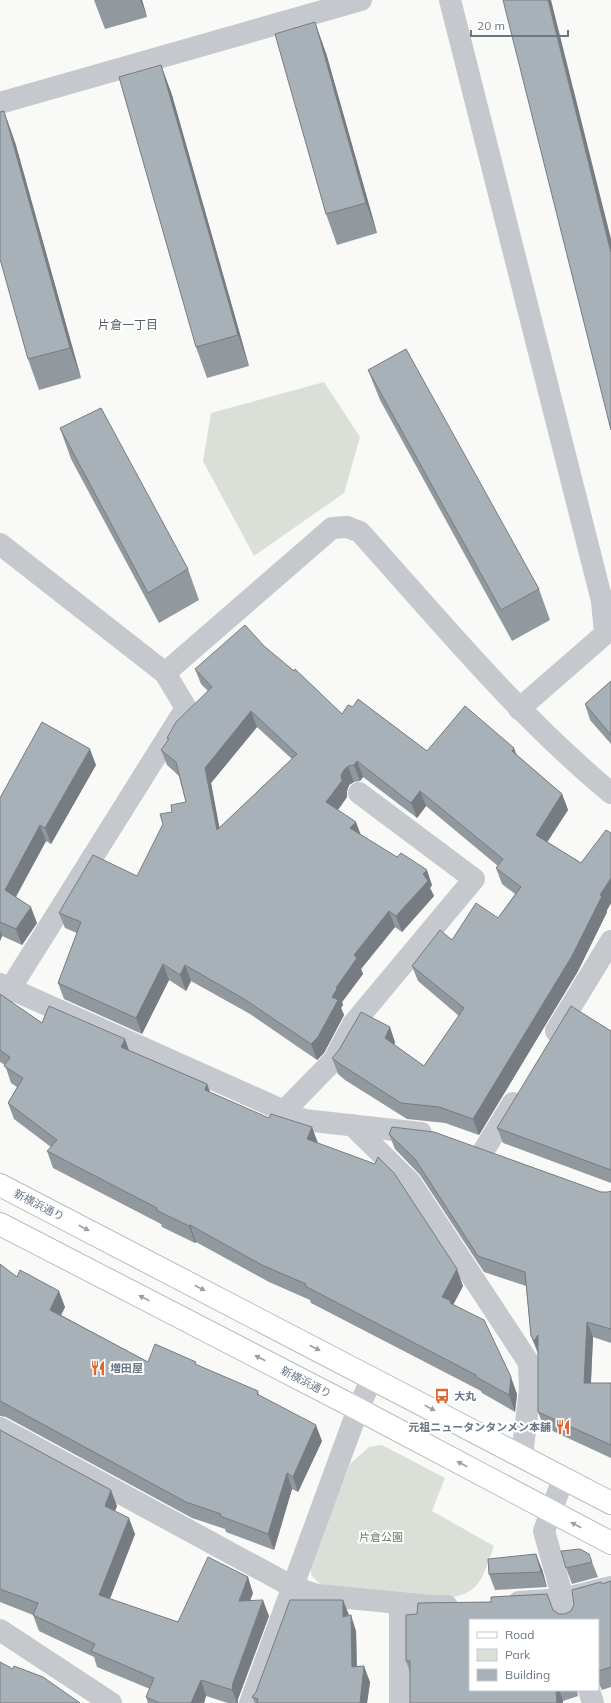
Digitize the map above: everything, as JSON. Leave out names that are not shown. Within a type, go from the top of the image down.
[{"type":"main road","name":"新横浜通り","points":[[0,1184],[611,1503]]},
{"type":"main road","name":"新横浜通り","points":[[0,1224],[358,1409],[611,1543]]},
{"type":"street","points":[[0,103],[360,0]]},
{"type":"street","points":[[450,0],[602,601],[605,634],[519,709]]},
{"type":"street","points":[[165,673],[332,528],[347,527],[360,532],[519,709],[574,762],[611,793]]},
{"type":"street","points":[[0,544],[165,673],[186,708],[3,991],[304,1120],[444,1135]]},
{"type":"street","points":[[284,1111],[334,1060],[354,1024],[474,879],[359,793]]},
{"type":"street","points":[[546,1049],[611,941]]},
{"type":"street","points":[[484,1150],[521,1089]]},
{"type":"street","points":[[352,1125],[410,1182],[529,1363],[530,1389],[522,1456]]},
{"type":"street","points":[[464,1142],[507,1158]]},
{"type":"street","points":[[250,1703],[358,1409],[372,1378]]},
{"type":"street","points":[[0,1428],[293,1587],[317,1595],[431,1606],[468,1604]]},
{"type":"street","points":[[563,1479],[550,1511],[544,1531],[569,1619]]},
{"type":"street","points":[[498,1603],[563,1599],[611,1587]]},
{"type":"street","points":[[400,1603],[400,1703]]},
{"type":"street","points":[[0,1630],[111,1703]]},
{"type":"street","points":[[589,1691],[593,1703]]},
{"type":"green space","points":[[324,382],[360,437],[344,493],[254,556],[203,461],[211,413]]},
{"type":"green space","name":"片倉公園","points":[[382,1445],[445,1478],[432,1511],[494,1546],[479,1582],[466,1593],[444,1598],[321,1585],[311,1575],[311,1561],[350,1464],[369,1447]]},
{"type":"building","points":[[503,0],[548,0],[611,253],[611,430]]},
{"type":"building","points":[[315,22],[366,203],[326,214],[275,34]]},
{"type":"building","points":[[161,65],[238,335],[196,347],[119,77]]},
{"type":"building","points":[[4,111],[70,348],[28,359],[0,259],[0,112]]},
{"type":"building","points":[[406,349],[539,589],[501,610],[368,370]]},
{"type":"building","points":[[101,408],[188,569],[148,593],[60,428]]},
{"type":"building","points":[[245,625],[264,646],[294,671],[295,669],[342,714],[348,705],[353,707],[358,699],[427,751],[465,706],[514,748],[512,751],[562,794],[536,835],[581,863],[606,830],[611,833],[611,878],[600,895],[602,896],[572,956],[473,1119],[439,1107],[401,1103],[332,1058],[339,1050],[361,1012],[390,1027],[385,1038],[424,1066],[464,1008],[412,966],[440,930],[452,940],[476,903],[498,918],[521,887],[496,868],[503,859],[420,791],[411,803],[357,761],[354,765],[348,766],[344,770],[341,775],[342,781],[326,802],[356,822],[350,828],[397,857],[401,853],[427,870],[423,874],[428,881],[396,916],[389,911],[354,955],[357,958],[336,988],[337,989],[332,997],[338,1000],[318,1037],[311,1044],[244,999],[185,965],[180,975],[163,964],[136,1018],[58,983],[81,922],[59,913],[93,855],[137,876],[163,824],[160,814],[172,812],[171,805],[186,802],[176,762],[161,750],[169,739],[167,738],[176,722],[212,687],[195,669]],"holes":[[[251,711],[297,754],[217,830],[205,768]]]},
{"type":"building","points":[[611,681],[611,735],[585,704]]},
{"type":"building","points":[[42,722],[90,749],[45,828],[40,825],[5,890],[31,907],[16,929],[0,922],[0,798]]},
{"type":"building","points":[[0,994],[42,1023],[49,1006],[125,1039],[121,1047],[207,1084],[205,1090],[269,1118],[271,1114],[312,1127],[307,1139],[375,1164],[378,1157],[394,1173],[457,1269],[442,1297],[451,1301],[450,1303],[484,1320],[511,1377],[509,1395],[476,1377],[476,1375],[305,1286],[306,1284],[262,1265],[190,1225],[189,1226],[156,1210],[157,1208],[47,1151],[57,1140],[8,1103],[23,1078],[4,1066],[10,1057],[0,1050]]},
{"type":"building","points":[[571,1006],[611,1031],[611,1170],[497,1128]]},
{"type":"building","points":[[392,1127],[434,1132],[601,1192],[611,1191],[611,1329],[587,1322],[584,1383],[611,1383],[611,1445],[538,1412],[538,1335],[534,1341],[531,1336],[525,1272],[478,1256],[415,1159],[389,1134]]},
{"type":"building","points":[[0,1264],[17,1277],[20,1270],[59,1291],[50,1310],[148,1362],[155,1344],[196,1362],[195,1364],[258,1391],[257,1394],[316,1425],[293,1477],[287,1473],[268,1534],[220,1516],[221,1514],[186,1502],[0,1401]]},
{"type":"building","points":[[0,1430],[111,1490],[105,1506],[129,1518],[99,1595],[178,1622],[208,1557],[248,1577],[239,1601],[263,1600],[233,1683],[232,1690],[201,1680],[191,1703],[160,1703],[146,1697],[154,1678],[91,1651],[95,1644],[33,1615],[38,1603],[0,1589]]},
{"type":"building","points":[[580,1549],[589,1554],[592,1562],[566,1568],[561,1551]]},
{"type":"building","points":[[536,1554],[541,1572],[489,1574],[488,1559]]},
{"type":"building","points":[[611,1581],[611,1667],[599,1671],[599,1619],[469,1619],[469,1691],[556,1691],[557,1703],[410,1703],[410,1661],[406,1661],[406,1615],[417,1614],[418,1603],[491,1602],[491,1597],[547,1594],[553,1610],[559,1614],[565,1614],[571,1611],[574,1605],[572,1590],[601,1582],[602,1584]]},
{"type":"building","points":[[290,1600],[343,1600],[343,1617],[351,1615],[352,1667],[364,1666],[360,1703],[257,1703],[258,1699],[252,1697],[256,1692]]},
{"type":"building","points":[[0,1662],[13,1669],[14,1666],[43,1677],[80,1703],[0,1703]]},
{"type":"place","name":"増田屋","points":[[98,1368]]},
{"type":"place","name":"大丸","points":[[442,1396]]},
{"type":"place","name":"元祖ニュータンタンメン本舗","points":[[563,1427]]},
{"type":"district","name":"片倉一丁目","points":[[128,325]]}]
